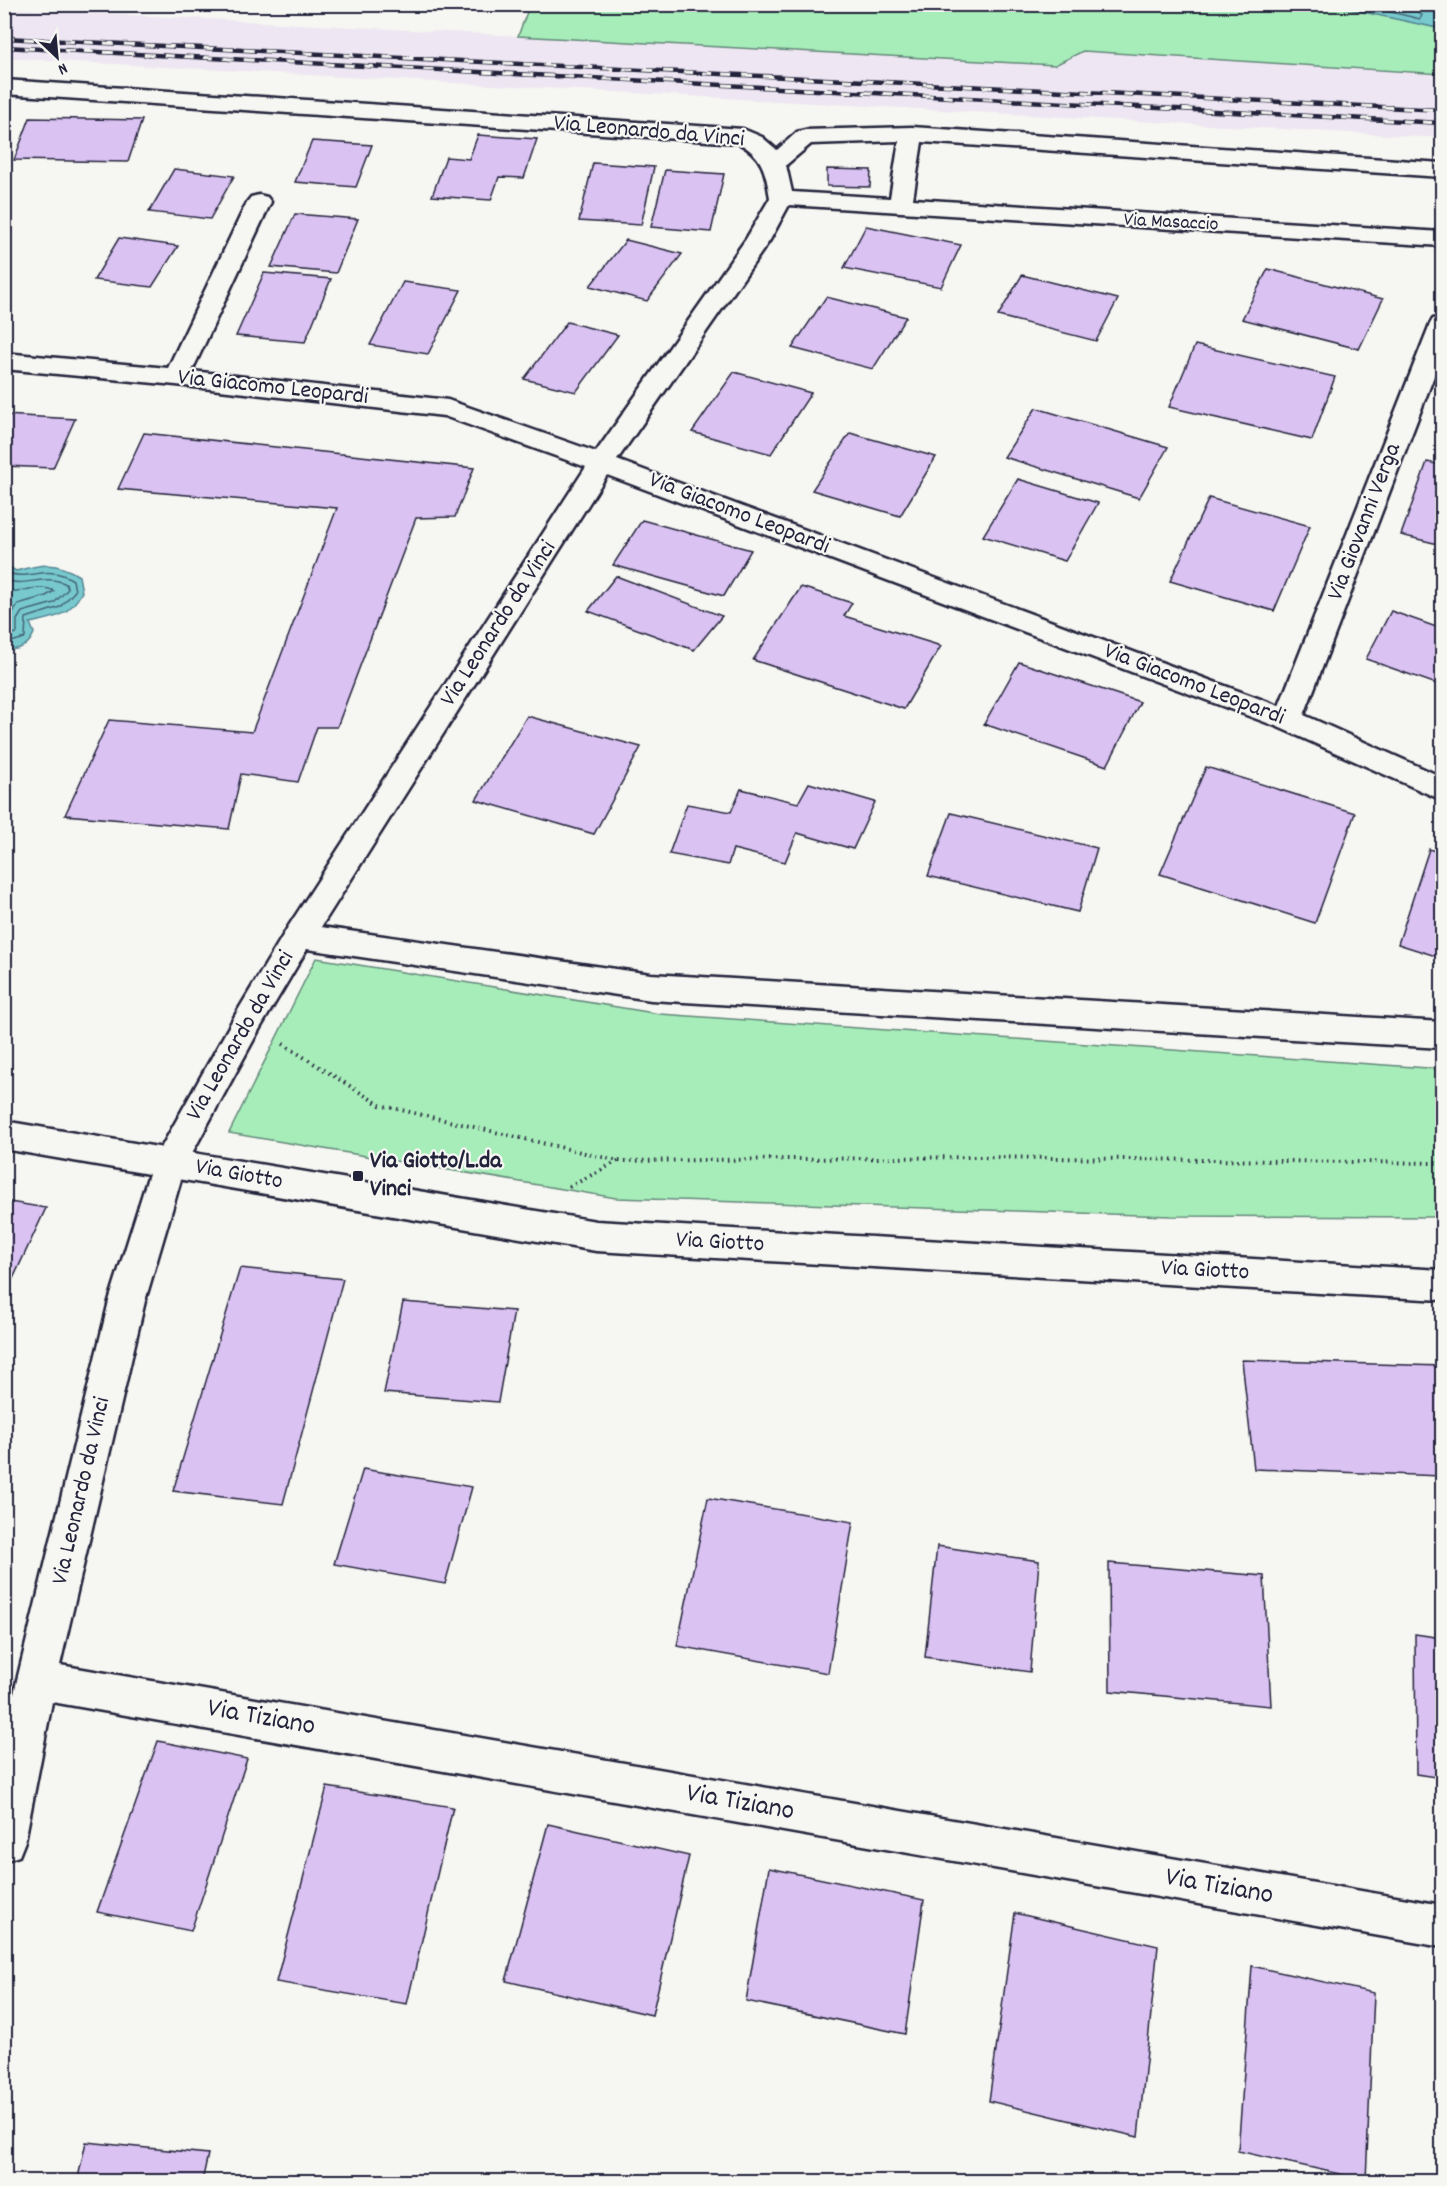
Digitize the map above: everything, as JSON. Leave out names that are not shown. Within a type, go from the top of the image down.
[{"type":"street","name":"Via Leonardo da Vinci","points":[[4,87],[742,136],[760,144],[775,163],[782,198],[758,240],[601,464],[299,936],[169,1164],[127,1301],[37,1680],[4,1841]]},
{"type":"street","points":[[900,206],[912,134]]},
{"type":"street","points":[[775,163],[805,136],[912,134],[1443,170]]},
{"type":"street","name":"Via Masaccio","points":[[782,198],[1443,239]]},
{"type":"street","points":[[176,377],[259,202]]},
{"type":"street","name":"Via Giovanni Verga","points":[[1288,720],[1443,324]]},
{"type":"street","name":"Via Giacomo Leopardi","points":[[4,361],[176,377],[448,408],[1288,720],[1443,789]]},
{"type":"street","points":[[299,936],[651,987],[1443,1035]]},
{"type":"street","name":"Via Giotto","points":[[4,1135],[596,1236],[1443,1285]]},
{"type":"street","name":"Via Tiziano","points":[[37,1680],[1443,1926]]},
{"type":"path","points":[[248,1022],[380,1105],[618,1161],[976,1157],[1437,1163],[1443,1160]]},
{"type":"path","points":[[565,1189],[618,1161]]},
{"type":"path","points":[[1437,1163],[1443,1167]]},
{"type":"shaded area","points":[[4,8],[1055,65],[1083,51],[1442,74],[1442,138],[5,58]]},
{"type":"green space","points":[[530,4],[1331,4],[1442,29],[1442,74],[1083,51],[1055,65],[518,36]]},
{"type":"green space","points":[[316,958],[660,1014],[1442,1069],[1442,1217],[1171,1216],[616,1198],[229,1133]]},
{"type":"water","points":[[1331,5],[1408,5],[1442,12],[1442,29]]},
{"type":"water","points":[[4,564],[16,571],[48,565],[63,568],[79,576],[82,592],[72,606],[60,615],[30,623],[34,633],[32,638],[22,647],[14,649],[4,649]]},
{"type":"building","points":[[30,118],[142,120],[128,162],[14,160]]},
{"type":"building","points":[[478,135],[537,139],[524,178],[499,177],[491,200],[432,196],[446,157],[469,159]]},
{"type":"building","points":[[312,141],[372,145],[356,187],[295,182]]},
{"type":"building","points":[[593,163],[654,167],[641,225],[579,221]]},
{"type":"building","points":[[174,169],[234,176],[210,219],[149,212]]},
{"type":"building","points":[[827,169],[871,170],[870,187],[827,186]]},
{"type":"building","points":[[665,170],[724,174],[711,232],[651,227]]},
{"type":"building","points":[[295,214],[358,219],[336,273],[271,267]]},
{"type":"building","points":[[866,226],[961,245],[941,287],[844,268]]},
{"type":"building","points":[[119,238],[178,246],[152,287],[94,280]]},
{"type":"building","points":[[626,240],[682,254],[647,301],[590,286]]},
{"type":"building","points":[[1268,269],[1383,299],[1359,349],[1242,319]]},
{"type":"building","points":[[264,273],[331,279],[305,342],[236,336]]},
{"type":"building","points":[[1022,275],[1118,299],[1096,341],[998,316]]},
{"type":"building","points":[[403,282],[461,290],[428,354],[370,345]]},
{"type":"building","points":[[826,297],[906,317],[873,369],[792,348]]},
{"type":"building","points":[[567,322],[618,335],[576,392],[524,379]]},
{"type":"building","points":[[1195,345],[1335,377],[1312,440],[1169,407]]},
{"type":"building","points":[[734,372],[811,393],[771,454],[692,432]]},
{"type":"building","points":[[1036,408],[1168,447],[1139,498],[1004,457]]},
{"type":"building","points":[[4,415],[75,419],[53,468],[4,466]]},
{"type":"building","points":[[144,433],[474,468],[455,517],[416,518],[337,727],[317,727],[298,782],[241,774],[229,829],[65,815],[109,720],[252,732],[337,508],[118,489]]},
{"type":"building","points":[[850,433],[936,457],[900,516],[812,490]]},
{"type":"building","points":[[1427,462],[1442,465],[1442,545],[1401,535]]},
{"type":"building","points":[[1018,479],[1098,503],[1065,561],[983,536]]},
{"type":"building","points":[[1209,498],[1310,526],[1274,611],[1170,581]]},
{"type":"building","points":[[642,520],[751,550],[724,596],[613,565]]},
{"type":"building","points":[[616,576],[722,616],[694,650],[588,611]]},
{"type":"building","points":[[801,587],[852,603],[844,616],[941,646],[904,709],[753,660]]},
{"type":"building","points":[[1391,611],[1442,629],[1442,686],[1366,659]]},
{"type":"building","points":[[1019,662],[1140,702],[1107,766],[984,724]]},
{"type":"building","points":[[527,716],[641,747],[594,834],[476,800]]},
{"type":"building","points":[[1206,767],[1355,813],[1315,923],[1160,874]]},
{"type":"building","points":[[809,783],[875,802],[853,849],[797,833],[785,862],[733,849],[728,865],[669,854],[687,804],[731,812],[741,789],[798,803]]},
{"type":"building","points":[[951,813],[1097,848],[1078,912],[928,876]]},
{"type":"building","points":[[1429,849],[1442,853],[1442,958],[1398,944]]},
{"type":"building","points":[[4,1201],[46,1208],[4,1298]]},
{"type":"building","points":[[240,1268],[343,1279],[283,1504],[173,1491]]},
{"type":"building","points":[[403,1302],[514,1311],[498,1402],[384,1393]]},
{"type":"building","points":[[1242,1360],[1442,1366],[1442,1476],[1254,1469]]},
{"type":"building","points":[[363,1469],[472,1487],[445,1584],[334,1564]]},
{"type":"building","points":[[708,1498],[853,1522],[828,1673],[677,1646]]},
{"type":"building","points":[[937,1546],[1039,1561],[1030,1672],[925,1657]]},
{"type":"building","points":[[1109,1563],[1264,1576],[1271,1706],[1110,1691]]},
{"type":"building","points":[[1415,1634],[1442,1638],[1442,1778],[1416,1774]]},
{"type":"building","points":[[158,1741],[247,1759],[191,1931],[97,1912]]},
{"type":"building","points":[[327,1787],[453,1807],[407,2004],[276,1982]]},
{"type":"building","points":[[548,1824],[689,1856],[652,2015],[506,1981]]},
{"type":"building","points":[[769,1868],[924,1900],[905,2034],[746,2001]]},
{"type":"building","points":[[1015,1913],[1158,1946],[1138,2137],[989,2101]]},
{"type":"building","points":[[1252,1966],[1374,1993],[1366,2180],[1238,2151]]},
{"type":"building","points":[[86,2142],[208,2154],[202,2182],[77,2182]]},
{"type":"railway","points":[[4,38],[1442,110]]},
{"type":"railway","points":[[4,47],[1442,123]]},
{"type":"place","name":"Via Giotto/L.da Vinci","points":[[358,1176]]}]
